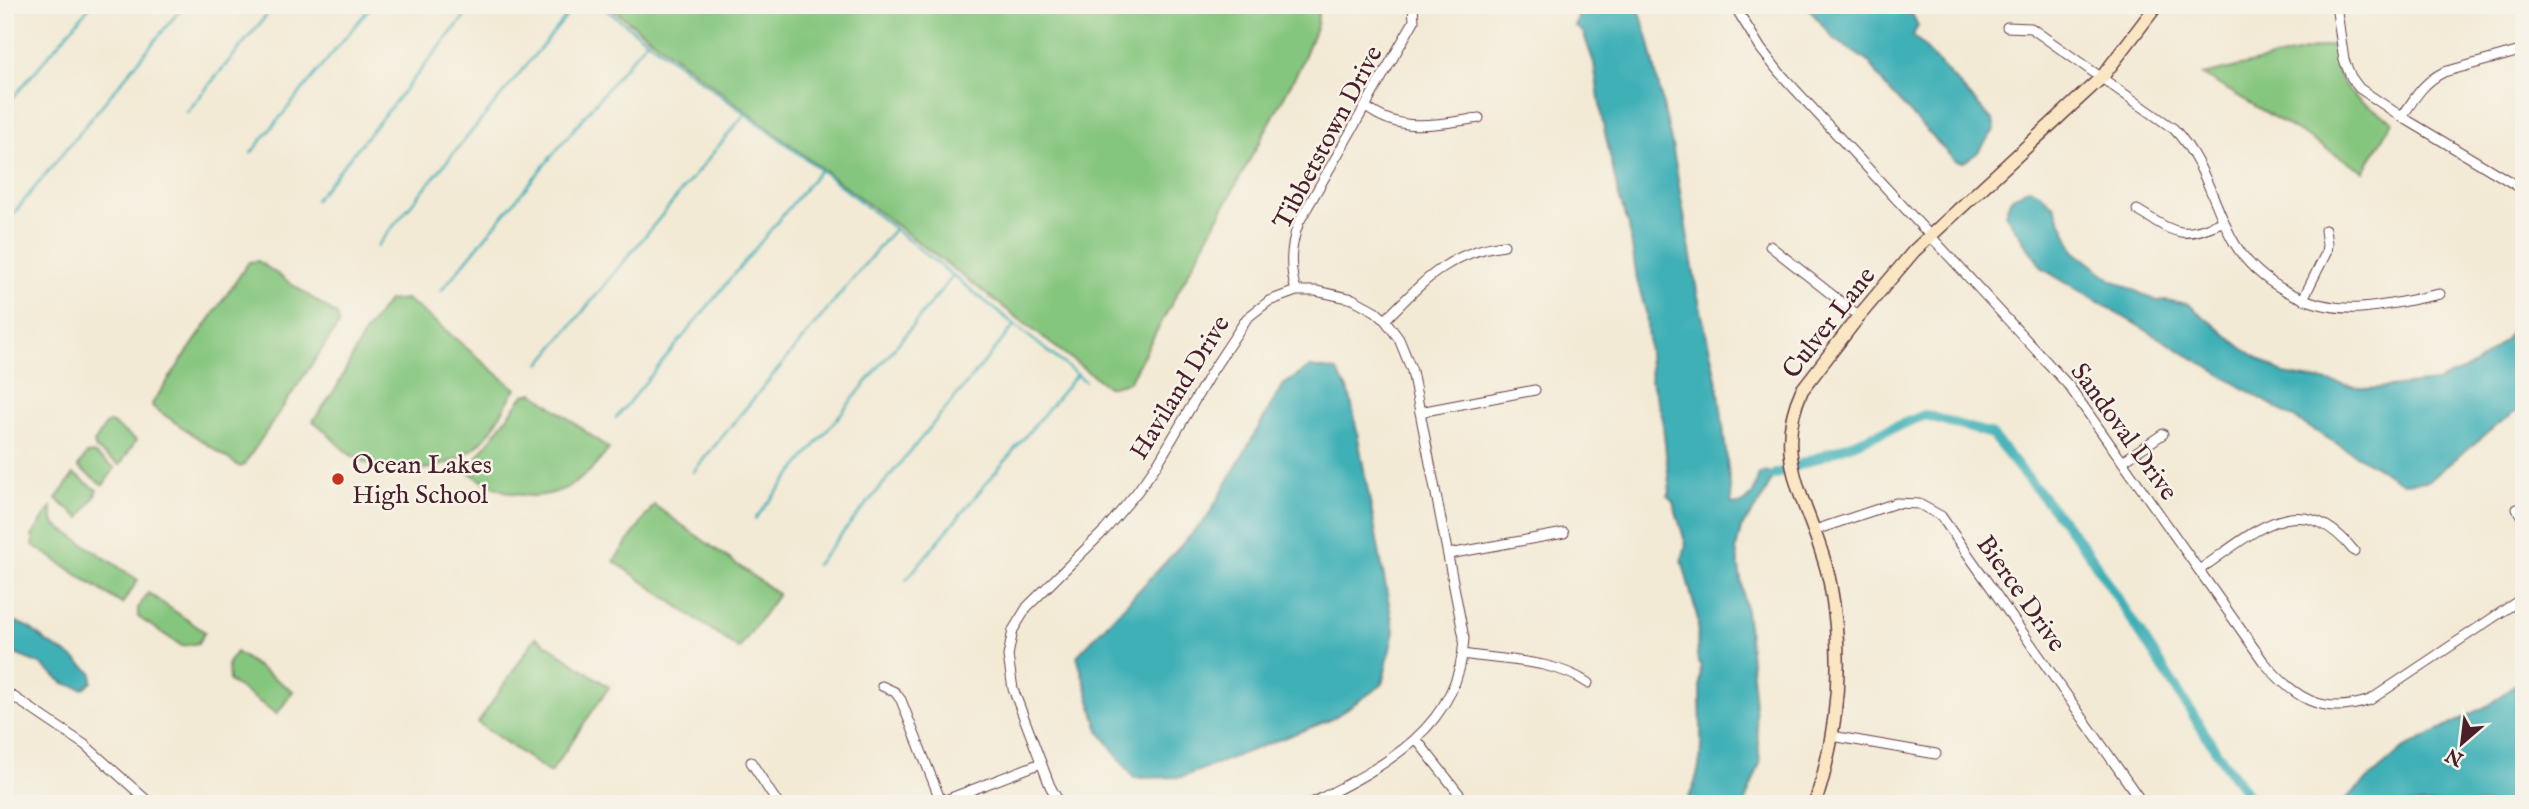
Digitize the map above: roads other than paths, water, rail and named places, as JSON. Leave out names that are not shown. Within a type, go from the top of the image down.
[{"type":"street","name":"Tibbetstown Drive","points":[[1296,291],[1290,262],[1296,230],[1414,20],[1413,5]]},
{"type":"street","name":"Sandoval Drive","points":[[1734,5],[1779,72],[2069,386],[2278,680],[2303,698],[2336,706],[2360,704],[2382,694],[2524,597]]},
{"type":"street","name":"Culver Lane","points":[[1815,804],[1832,736],[1837,681],[1837,638],[1830,582],[1790,460],[1788,445],[1792,418],[1802,390],[1859,316],[1930,234],[2102,77],[2157,5]]},
{"type":"street","points":[[2336,5],[2344,60],[2351,77],[2370,98],[2524,190]]},
{"type":"street","points":[[2007,27],[2031,28],[2166,123],[2186,141],[2241,252],[2255,269],[2284,290],[2327,306],[2361,308],[2440,294]]},
{"type":"street","points":[[2402,117],[2423,86],[2434,77],[2524,50]]},
{"type":"street","points":[[1366,107],[1385,119],[1411,126],[1479,118]]},
{"type":"street","points":[[2137,209],[2169,229],[2185,233],[2200,232],[2224,221]]},
{"type":"street","points":[[2303,299],[2326,253],[2325,230]]},
{"type":"street","points":[[1385,320],[1422,282],[1446,264],[1471,252],[1504,245]]},
{"type":"street","points":[[1770,246],[1859,316]]},
{"type":"street","name":"Haviland Drive","points":[[1060,804],[1041,763],[1009,673],[1010,640],[1019,618],[1049,584],[1105,530],[1137,492],[1158,463],[1212,371],[1247,318],[1269,300],[1296,291],[1316,291],[1353,299],[1375,311],[1385,320],[1406,355],[1449,554],[1463,628],[1463,654],[1457,681],[1430,726],[1379,765],[1311,804]]},
{"type":"street","points":[[1420,412],[1535,390]]},
{"type":"street","points":[[2123,461],[2163,434]]},
{"type":"street","name":"Bierce Drive","points":[[1815,530],[1896,503],[1919,504],[1941,516],[2143,804]]},
{"type":"street","points":[[2517,509],[2524,520]]},
{"type":"street","points":[[2199,570],[2264,526],[2283,518],[2314,520],[2326,525],[2354,551]]},
{"type":"street","points":[[1449,554],[1564,533]]},
{"type":"street","points":[[1463,654],[1549,666],[1576,675],[1588,683]]},
{"type":"street","points":[[882,686],[895,692],[901,700],[939,803],[1041,763]]},
{"type":"street","points":[[5,691],[85,745],[150,804]]},
{"type":"street","points":[[1832,736],[1936,754]]},
{"type":"street","points":[[1416,739],[1467,804]]},
{"type":"street","points":[[751,762],[778,804]]},
{"type":"water","points":[[1578,5],[1638,5],[1673,150],[1697,292],[1719,392],[1732,504],[1742,504],[1753,494],[1759,474],[1766,471],[1774,475],[1761,501],[1741,528],[1736,549],[1747,618],[1760,763],[1744,804],[1685,804],[1693,787],[1701,754],[1698,620],[1682,560],[1686,545],[1673,501],[1668,496],[1670,492],[1662,415],[1651,380],[1646,312],[1637,280],[1629,226],[1619,197],[1602,119],[1594,63],[1583,32],[1575,26],[1581,7]]},
{"type":"water","points":[[1806,5],[1844,5],[1849,9],[1864,5],[1908,5],[1918,26],[1913,35],[1993,121],[1995,129],[1977,153],[1964,162],[1955,161],[1885,86],[1870,63],[1833,38]]},
{"type":"water","points":[[2029,188],[2040,193],[2054,206],[2074,251],[2112,280],[2157,301],[2188,304],[2242,348],[2284,374],[2368,389],[2436,382],[2475,365],[2505,339],[2524,314],[2524,407],[2497,425],[2428,481],[2403,483],[2043,269],[2005,214],[2010,200]]},
{"type":"water","points":[[1310,367],[1337,371],[1350,395],[1394,631],[1382,685],[1330,720],[1182,777],[1134,778],[1099,731],[1077,656],[1207,518],[1282,386]]},
{"type":"water","points":[[5,617],[30,628],[72,657],[92,673],[92,682],[83,689],[64,683],[40,664],[5,650]]},
{"type":"water","points":[[2524,677],[2524,804],[2340,804],[2403,749],[2491,704]]},
{"type":"waterway","points":[[5,107],[91,5]]},
{"type":"waterway","points":[[5,224],[184,5]]},
{"type":"waterway","points":[[187,112],[275,5]]},
{"type":"waterway","points":[[251,153],[372,5]]},
{"type":"waterway","points":[[315,200],[474,5]]},
{"type":"waterway","points":[[377,246],[576,5]]},
{"type":"waterway","points":[[600,5],[822,171],[1085,381]]},
{"type":"waterway","points":[[441,291],[647,40]]},
{"type":"waterway","points":[[540,364],[744,115]]},
{"type":"waterway","points":[[616,418],[820,170]]},
{"type":"waterway","points":[[693,472],[894,229]]},
{"type":"waterway","points":[[755,519],[953,276]]},
{"type":"waterway","points":[[816,565],[1015,325]]},
{"type":"waterway","points":[[906,580],[1077,374]]},
{"type":"waterway","points":[[1774,475],[1925,415],[1991,434],[2086,549],[2224,763],[2254,804]]},
{"type":"place","name":"Ocean Lakes High School","points":[[338,479]]}]
